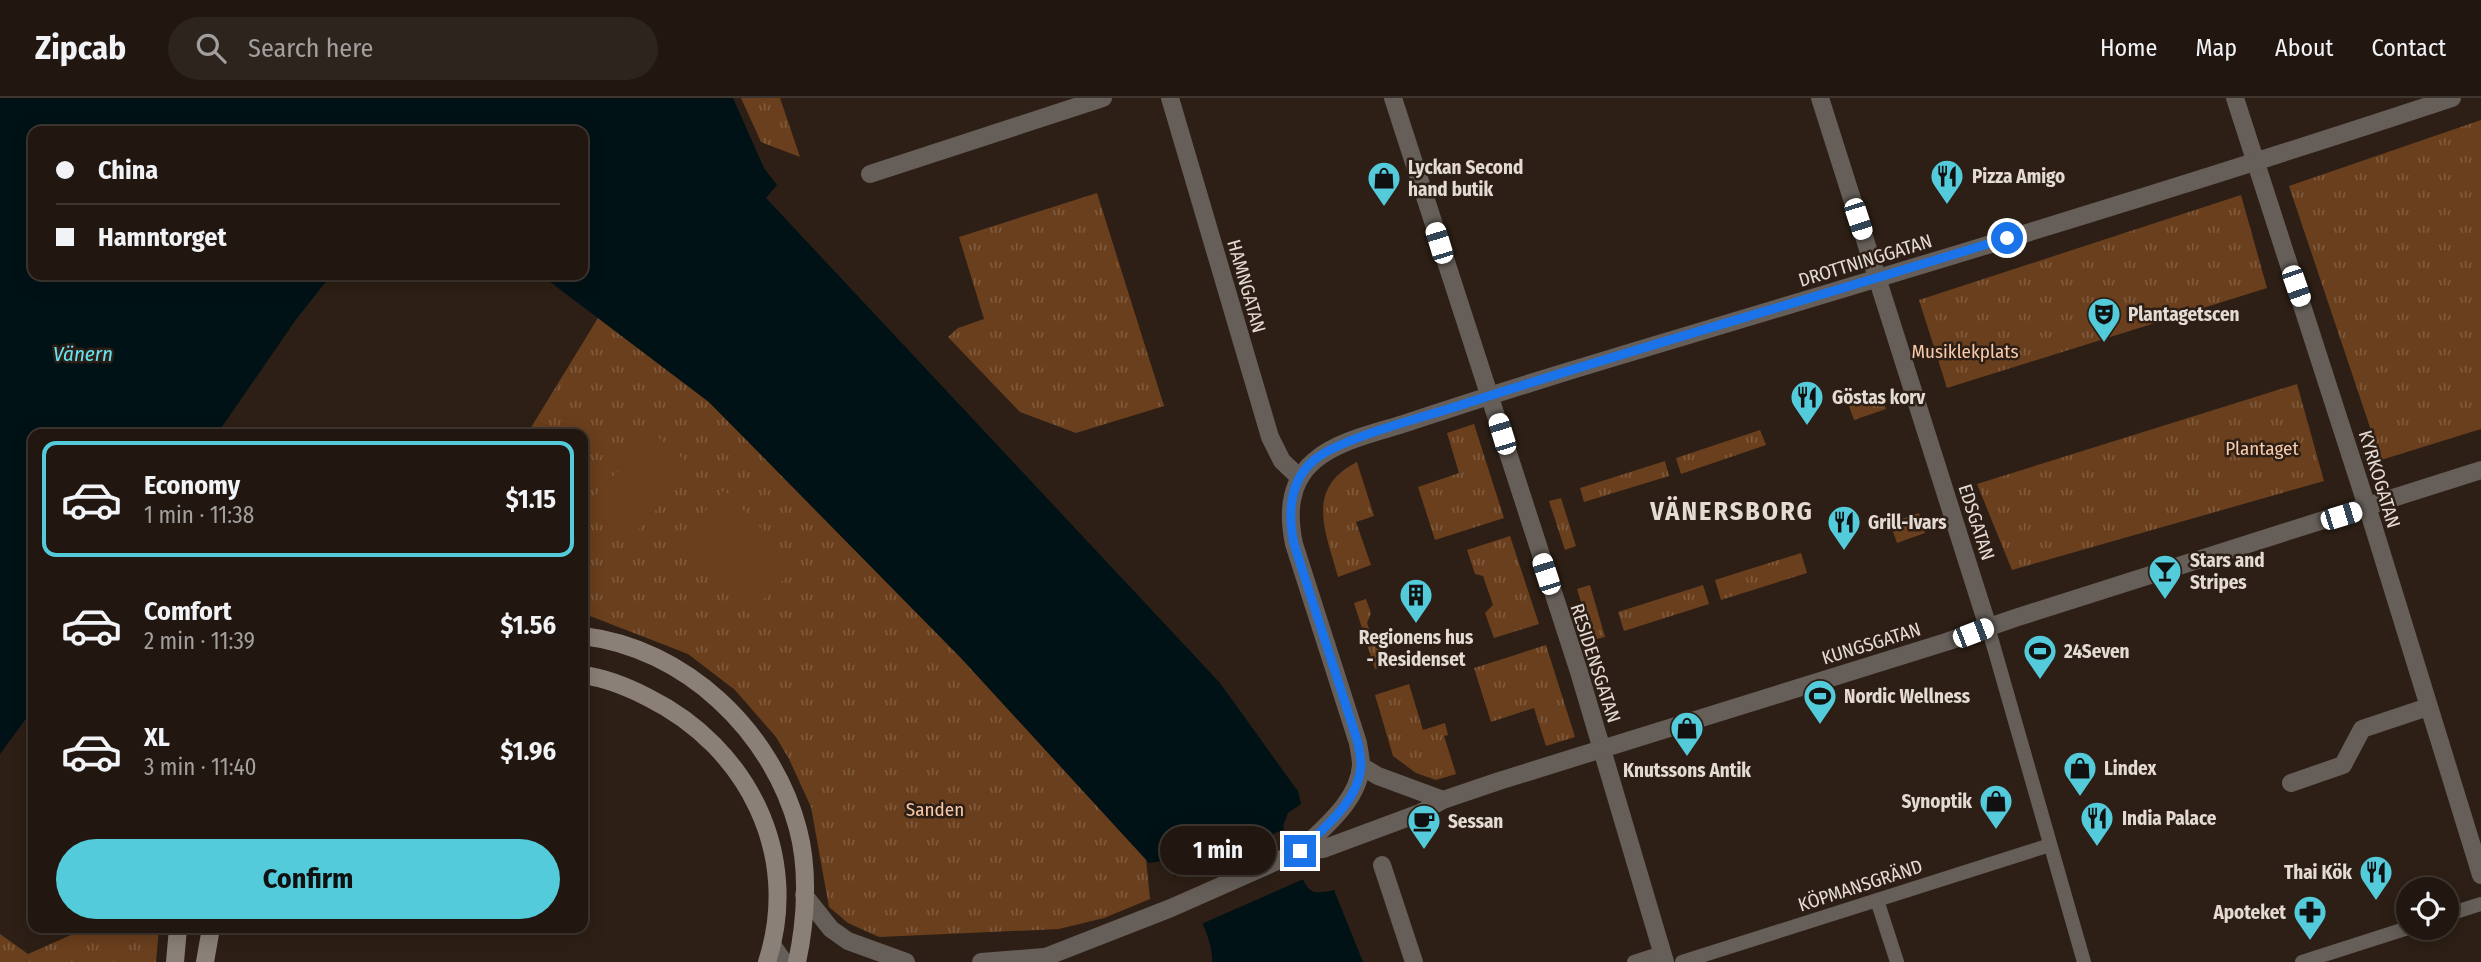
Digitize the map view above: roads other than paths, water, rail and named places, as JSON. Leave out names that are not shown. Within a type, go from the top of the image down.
[{"type":"main road","points":[[588,637],[612,642],[662,661],[706,690],[745,726],[760,745],[787,797],[798,830],[804,862],[804,895],[797,962]]},
{"type":"main road","points":[[588,676],[632,689],[692,725],[719,750],[753,794],[771,840],[777,869],[770,954]]},
{"type":"main road","points":[[175,962],[178,933]]},
{"type":"main road","points":[[205,962],[210,933]]},
{"type":"street","points":[[870,174],[1103,98]]},
{"type":"street","name":"HAMNGATAN","points":[[1170,98],[1270,437],[1282,461],[1300,478]]},
{"type":"street","name":"RESIDENSGATAN","points":[[1393,98],[1601,748],[1663,957]]},
{"type":"street","name":"EDSGATAN","points":[[1820,98],[1988,627],[2084,962]]},
{"type":"street","name":"KYRKOGATAN","points":[[2235,98],[2367,507],[2481,875]]},
{"type":"street","name":"DROTTNINGGATAN","points":[[1300,478],[1312,461],[1351,441],[1490,395],[1877,279],[2452,98]]},
{"type":"street","name":"KUNGSGATAN","points":[[1300,851],[1322,849],[1420,813],[1443,800],[1601,748],[1946,642],[2481,470]]},
{"type":"street","points":[[981,962],[1039,959],[1171,908],[1300,851],[1338,814],[1356,783],[1361,766],[1358,743],[1294,544],[1289,519],[1292,497],[1300,478]]},
{"type":"street","points":[[2291,783],[2343,765],[2362,729],[2428,707]]},
{"type":"street","points":[[1361,766],[1388,781],[1443,800]]},
{"type":"street","name":"KÖPMANSGRÄND","points":[[1682,962],[2050,845]]},
{"type":"street","points":[[1382,865],[1414,962]]},
{"type":"street","points":[[804,895],[831,929],[848,941],[906,962]]},
{"type":"street","points":[[1877,900],[1897,962]]},
{"type":"street","points":[[2459,911],[2481,904]]},
{"type":"street","points":[[2302,962],[2396,932]]},
{"type":"street","points":[[770,954],[783,962]]},
{"type":"street","points":[[1634,962],[1663,957]]},
{"type":"water","name":"Vänern","points":[[0,98],[733,98],[764,168],[777,185],[766,198],[1220,683],[1298,791],[1301,804],[1288,813],[1283,826],[1295,862],[1312,891],[1334,890],[1363,962],[1212,962],[1208,937],[1202,922],[1187,894],[1162,861],[1149,863],[961,658],[709,402],[548,280],[588,280],[588,126],[28,126],[28,280],[329,280],[295,321],[220,429],[28,429],[28,716],[0,754]]},
{"type":"place","name":"Pizza Amigo","points":[[1947,206]]},
{"type":"place","name":"Lyckan Second hand butik","points":[[1384,208]]},
{"type":"place","name":"Plantagetscen","points":[[2104,344]]},
{"type":"place","name":"Göstas korv","points":[[1807,427]]},
{"type":"place","name":"Grill-Ivars","points":[[1844,552]]},
{"type":"place","name":"Stars and Stripes","points":[[2165,601]]},
{"type":"place","name":"Regionens hus - Residenset","points":[[1416,625]]},
{"type":"place","name":"24Seven","points":[[2040,681]]},
{"type":"place","name":"Nordic Wellness","points":[[1820,726]]},
{"type":"place","name":"Knutssons Antik","points":[[1687,758]]},
{"type":"place","name":"Lindex","points":[[2080,798]]},
{"type":"place","name":"Synoptik","points":[[1996,831]]},
{"type":"place","name":"India Palace","points":[[2097,848]]},
{"type":"place","name":"Sessan","points":[[1424,851]]},
{"type":"place","name":"Thai Kök","points":[[2376,902]]},
{"type":"place","name":"Apoteket","points":[[2310,942]]},
{"type":"district","name":"VÄNERSBORG","points":[[1732,511]]},
{"type":"park label","name":"Musiklekplats","points":[[1965,351]]},
{"type":"park label","name":"Plantaget","points":[[2262,448]]},
{"type":"park label","name":"Sanden","points":[[935,809]]}]
